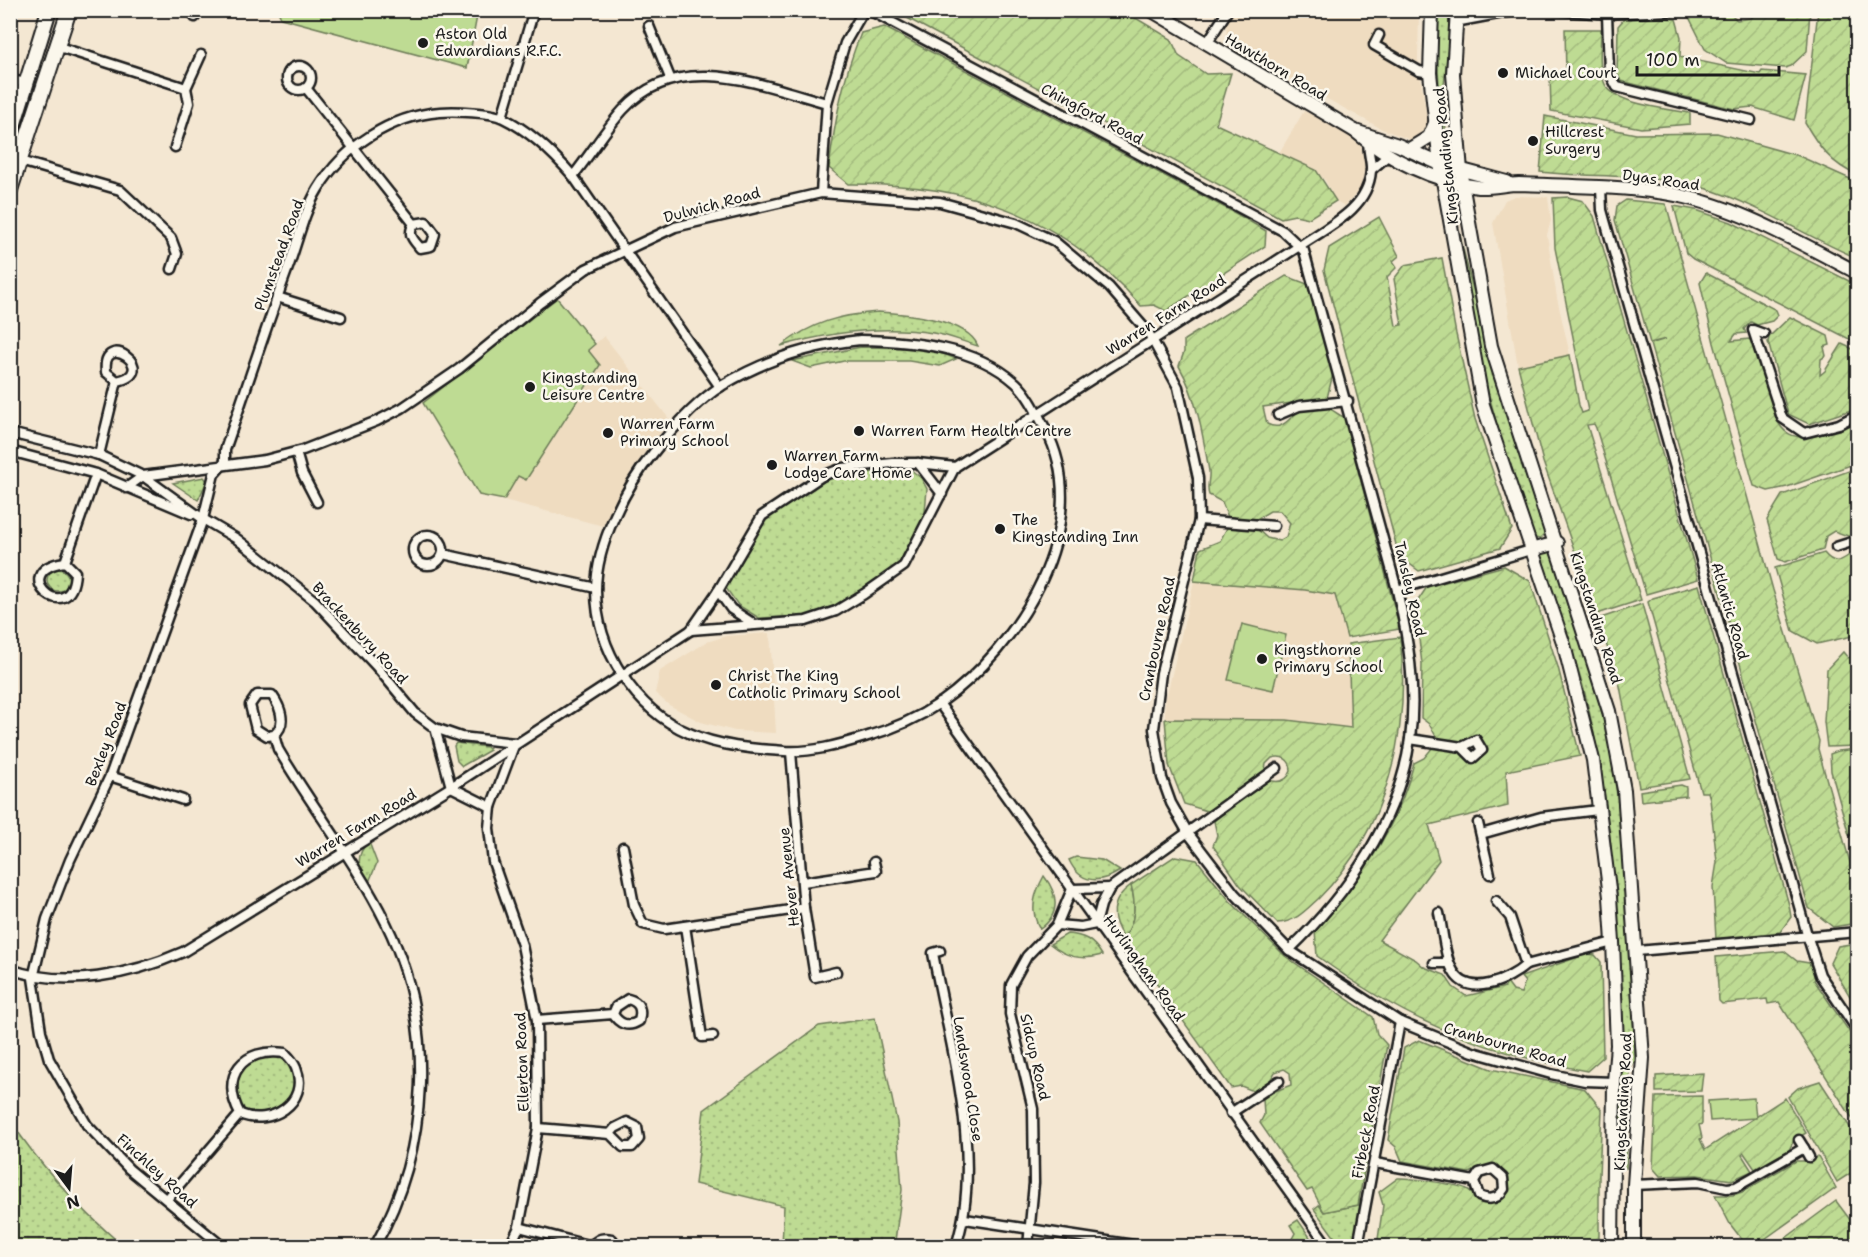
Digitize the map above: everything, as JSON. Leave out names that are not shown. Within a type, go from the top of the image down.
[{"type":"main road","points":[[10,136],[49,10]]},
{"type":"main road","points":[[10,190],[69,10]]},
{"type":"main road","name":"Hawthorn Road","points":[[1150,10],[1369,139],[1390,154],[1443,179],[1461,177]]},
{"type":"main road","name":"Kingstanding Road","points":[[1432,10],[1430,73],[1437,117],[1440,164],[1483,405],[1534,549],[1564,645],[1590,748],[1610,897],[1613,942],[1617,1044],[1614,1082],[1612,1246]]},
{"type":"main road","name":"Kingstanding Road","points":[[1456,16],[1453,74],[1461,177],[1491,346],[1610,711],[1624,790],[1643,1058],[1634,1185],[1634,1246]]},
{"type":"main road","points":[[1408,150],[1429,137],[1437,117]]},
{"type":"main road","name":"Hawthorn Road","points":[[1369,139],[1408,150],[1440,164],[1461,177]]},
{"type":"main road","name":"Dyas Road","points":[[1461,177],[1516,184],[1665,193],[1712,203],[1756,221],[1857,273]]},
{"type":"main road","points":[[1534,549],[1557,543]]},
{"type":"main road","points":[[1612,1185],[1634,1185]]},
{"type":"street","points":[[502,117],[534,10]]},
{"type":"street","points":[[821,193],[827,103],[845,43],[864,10]]},
{"type":"street","name":"Chingford Road","points":[[869,10],[1283,231],[1301,245]]},
{"type":"street","points":[[1207,43],[1228,10]]},
{"type":"street","points":[[1456,16],[1519,10]]},
{"type":"street","points":[[1554,10],[1607,14],[1670,11]]},
{"type":"street","points":[[1607,14],[1609,72],[1617,87],[1751,120]]},
{"type":"street","points":[[649,26],[670,78]]},
{"type":"street","points":[[1379,35],[1374,45],[1419,71],[1430,73]]},
{"type":"street","points":[[56,46],[186,88]]},
{"type":"street","points":[[175,147],[189,103],[186,88],[201,55]]},
{"type":"street","points":[[573,176],[623,110],[641,94],[670,78],[712,76],[748,82],[827,103]]},
{"type":"street","points":[[10,80],[27,83]]},
{"type":"street","points":[[306,88],[414,224]]},
{"type":"street","name":"Plumstead Road","points":[[203,519],[214,474],[225,462],[225,450],[277,297],[314,198],[332,171],[354,148],[392,124],[420,114],[449,112],[502,117],[553,153],[573,176],[720,387]]},
{"type":"street","name":"Warren Farm Road","points":[[691,630],[754,623],[806,621],[836,611],[885,581],[904,566],[956,467],[1355,208],[1368,188],[1371,170],[1369,139]]},
{"type":"street","points":[[1371,170],[1390,154]]},
{"type":"street","points":[[20,161],[120,190],[171,238],[177,254],[172,269]]},
{"type":"street","name":"Atlantic Road","points":[[1601,188],[1602,210],[1808,938],[1820,975],[1857,1031]]},
{"type":"street","name":"Dulwich Road","points":[[221,468],[296,452],[344,435],[402,408],[459,369],[586,269],[675,226],[821,193],[940,202],[1016,223],[1054,241],[1084,264],[1124,304],[1153,340]]},
{"type":"street","name":"Tansley Road","points":[[1289,950],[1317,923],[1346,886],[1374,841],[1396,796],[1410,739],[1410,645],[1398,590],[1311,266],[1301,245]]},
{"type":"street","points":[[277,297],[341,317]]},
{"type":"street","points":[[1764,334],[1753,330],[1782,418],[1804,433],[1839,424],[1857,414]]},
{"type":"street","points":[[890,340],[961,353],[984,364],[1017,384],[1038,414],[1055,446],[1061,472],[1061,516],[1056,540],[1038,590],[1023,617],[990,658],[939,704],[887,730],[833,747],[791,752],[761,750],[689,734],[650,709],[622,674],[609,652],[596,588],[609,531],[635,475],[674,427],[720,387],[791,353],[829,343],[890,340]]},
{"type":"street","name":"Cranbourne Road","points":[[1153,340],[1178,387],[1190,431],[1198,478],[1199,520],[1161,673],[1154,729],[1162,778],[1171,803],[1188,833],[1234,893],[1289,950],[1400,1022],[1473,1052],[1551,1074],[1585,1081],[1614,1082]]},
{"type":"street","points":[[99,455],[117,381]]},
{"type":"street","points":[[1278,416],[1299,406],[1348,401]]},
{"type":"street","name":"Brackenbury Road","points":[[10,433],[99,455],[143,476],[203,519],[237,539],[315,602],[376,666],[415,713],[435,728],[461,737],[515,743]]},
{"type":"street","name":"Brackenbury Road","points":[[10,451],[96,474],[203,519]]},
{"type":"street","points":[[296,452],[302,473],[317,502]]},
{"type":"street","points":[[918,463],[942,494]]},
{"type":"street","name":"Warren Farm Road","points":[[10,969],[33,978],[94,977],[150,966],[183,951],[229,925],[343,852],[451,787],[691,630],[718,591],[762,516],[792,495],[829,472],[843,468],[918,463],[956,467]]},
{"type":"street","points":[[126,488],[143,476],[221,468]]},
{"type":"street","points":[[65,562],[96,474]]},
{"type":"street","name":"Bexley Road","points":[[33,978],[47,919],[70,860],[110,776],[203,519]]},
{"type":"street","points":[[1199,520],[1274,526]]},
{"type":"street","points":[[1836,547],[1857,540]]},
{"type":"street","points":[[1398,590],[1534,549]]},
{"type":"street","points":[[443,554],[596,588]]},
{"type":"street","points":[[65,562],[75,572],[74,584],[69,594],[59,598],[49,597],[42,592],[39,581],[42,571],[51,564],[65,562]]},
{"type":"street","points":[[718,591],[731,609],[754,623]]},
{"type":"street","points":[[257,695],[272,695],[276,701],[282,723],[280,730],[274,735],[267,736],[256,729],[250,705],[257,695]]},
{"type":"street","name":"Hurlingham Road","points":[[939,704],[1231,1113],[1329,1246]]},
{"type":"street","points":[[435,728],[451,787],[491,807]]},
{"type":"street","points":[[274,735],[287,765],[386,923],[404,968],[415,1010],[420,1057],[420,1090],[413,1147],[396,1200],[375,1246]]},
{"type":"street","points":[[1410,739],[1462,747]]},
{"type":"street","name":"Ellerton Road","points":[[510,1246],[519,1227],[538,1128],[537,1020],[522,945],[493,862],[489,828],[491,807],[515,743]]},
{"type":"street","name":"Hever Avenue","points":[[791,752],[804,908],[815,977],[836,972]]},
{"type":"street","points":[[1057,926],[1081,927],[1096,924],[1101,905],[1110,888],[1277,768]]},
{"type":"street","points":[[110,776],[183,800]]},
{"type":"street","points":[[1480,834],[1541,817],[1598,810]]},
{"type":"street","points":[[1478,824],[1490,874]]},
{"type":"street","points":[[623,847],[634,905],[643,924],[664,930],[804,908]]},
{"type":"street","points":[[803,882],[876,871],[874,862]]},
{"type":"street","points":[[1072,889],[1110,888]]},
{"type":"street","name":"Sidcup Road","points":[[1028,1246],[1031,1228],[1033,1109],[1010,1014],[1011,985],[1027,956],[1057,926],[1072,889]]},
{"type":"street","points":[[1496,901],[1510,916],[1526,965]]},
{"type":"street","points":[[1439,913],[1449,963],[1454,974],[1463,982],[1474,986],[1487,985],[1515,975],[1526,965],[1613,942]]},
{"type":"street","points":[[685,926],[702,1037],[713,1036]]},
{"type":"street","points":[[1637,951],[1857,932]]},
{"type":"street","name":"Landswood Close","points":[[940,951],[933,953],[964,1132],[965,1219],[956,1246]]},
{"type":"street","points":[[1434,963],[1449,963]]},
{"type":"street","name":"Finchley Road","points":[[33,978],[41,1031],[49,1059],[87,1125],[129,1169],[222,1246]]},
{"type":"street","points":[[537,1020],[613,1014]]},
{"type":"street","name":"Firbeck Road","points":[[1358,1246],[1400,1022]]},
{"type":"street","points":[[271,1051],[285,1053],[296,1066],[299,1083],[291,1103],[282,1113],[273,1116],[250,1119],[240,1114],[230,1086],[234,1073],[250,1059],[271,1051]]},
{"type":"street","points":[[1231,1113],[1279,1081]]},
{"type":"street","points":[[167,1199],[240,1114]]},
{"type":"street","points":[[538,1128],[610,1134]]},
{"type":"street","points":[[1634,1185],[1698,1182],[1727,1188],[1736,1187],[1801,1144],[1809,1157]]},
{"type":"street","points":[[1375,1163],[1474,1181]]},
{"type":"street","points":[[965,1219],[1140,1246]]},
{"type":"street","points":[[519,1227],[592,1246],[594,1242],[605,1237],[612,1239],[617,1246]]},
{"type":"shaded area","points":[[1233,11],[1419,11],[1418,59],[1429,132],[1411,140],[1382,129],[1234,48],[1227,36],[1226,24]]},
{"type":"shaded area","points":[[1304,111],[1346,133],[1361,146],[1365,165],[1361,188],[1345,206],[1336,201],[1325,180],[1279,153]]},
{"type":"shaded area","points":[[1515,196],[1548,197],[1551,220],[1547,235],[1557,298],[1570,355],[1518,366],[1493,223],[1505,200]]},
{"type":"shaded area","name":"Warren Farm Primary School","points":[[604,336],[670,420],[631,472],[603,526],[504,500],[518,476],[526,480],[582,394],[588,350]]},
{"type":"shaded area","name":"Kingsthorne Primary School","points":[[1194,581],[1305,590],[1335,595],[1348,644],[1351,728],[1287,720],[1165,719],[1165,703]]},
{"type":"shaded area","name":"Christ The King Catholic Primary School","points":[[770,633],[776,733],[735,731],[701,722],[669,705],[655,693],[660,671],[707,642],[726,636]]},
{"type":"green space","name":"Aston Old Edwardians R.F.C.","points":[[278,11],[478,11],[467,68],[281,18]]},
{"type":"green space","points":[[894,11],[1124,11],[1171,39],[1179,56],[1206,74],[1231,73],[1216,124],[1316,170],[1336,201],[1309,218],[1295,215],[1281,218]]},
{"type":"green space","points":[[1438,11],[1452,11],[1444,85],[1446,137],[1442,136],[1436,35]]},
{"type":"green space","points":[[1686,11],[1728,11],[1737,20],[1751,18],[1758,11],[1810,11],[1807,51],[1791,66],[1785,68],[1726,63],[1705,49]]},
{"type":"green space","points":[[1818,11],[1857,11],[1857,175],[1840,166],[1826,154],[1805,123]]},
{"type":"green space","points":[[1625,18],[1676,19],[1681,37],[1680,57],[1760,74],[1762,71],[1806,75],[1794,120],[1752,107],[1734,109],[1621,81],[1617,75],[1618,26]]},
{"type":"green space","points":[[884,27],[1237,214],[1266,231],[1265,246],[1166,311],[1154,305],[1141,306],[1110,274],[1078,248],[1045,227],[1009,210],[973,198],[933,190],[892,185],[848,184],[829,168],[840,99],[861,33]]},
{"type":"green space","points":[[1565,29],[1601,29],[1600,56],[1604,82],[1617,96],[1642,104],[1690,113],[1690,124],[1641,128],[1551,111],[1550,74],[1566,74]]},
{"type":"green space","points":[[1545,116],[1636,134],[1717,133],[1799,156],[1857,182],[1857,258],[1762,211],[1704,188],[1643,178],[1540,172]]},
{"type":"green space","points":[[1568,197],[1583,201],[1594,216],[1698,579],[1646,594],[1596,428],[1594,424],[1587,425],[1641,600],[1597,614],[1543,462],[1518,366],[1570,355],[1579,405],[1582,413],[1588,411],[1555,248],[1553,198]]},
{"type":"green space","points":[[1626,200],[1665,204],[1667,207],[1773,590],[1819,741],[1818,749],[1857,887],[1857,923],[1833,927],[1809,908],[1650,344],[1666,339],[1650,343],[1615,220],[1617,206]]},
{"type":"green space","points":[[1674,206],[1696,210],[1731,222],[1857,285],[1857,343],[1693,259],[1686,253]]},
{"type":"green space","points":[[1379,217],[1399,256],[1393,261],[1397,267],[1387,277],[1396,326],[1402,325],[1394,279],[1405,265],[1442,258],[1475,419],[1512,529],[1500,548],[1419,571],[1399,556],[1324,270],[1329,248]]},
{"type":"green space","points":[[1455,231],[1459,231],[1498,383],[1545,534],[1540,539],[1534,538],[1502,443],[1487,388]]},
{"type":"green space","points":[[1706,273],[1776,310],[1778,315],[1772,321],[1757,325],[1751,322],[1744,329],[1746,333],[1736,334],[1731,341],[1749,339],[1753,343],[1779,423],[1788,433],[1803,437],[1825,433],[1857,421],[1857,463],[1787,487],[1768,491],[1754,486],[1714,343],[1700,283]]},
{"type":"green space","points":[[1286,276],[1310,285],[1333,374],[1327,398],[1263,407],[1267,424],[1281,425],[1299,411],[1313,408],[1328,408],[1344,417],[1400,629],[1347,638],[1335,595],[1305,590],[1194,581],[1200,549],[1220,541],[1228,526],[1257,529],[1267,538],[1279,541],[1286,537],[1290,523],[1280,511],[1270,511],[1255,520],[1228,517],[1222,502],[1209,495],[1209,471],[1198,417],[1179,366],[1184,352],[1184,340]]},
{"type":"green space","points":[[557,298],[595,344],[588,350],[600,365],[526,480],[518,476],[504,500],[479,495],[423,403]]},
{"type":"green space","points":[[878,312],[934,319],[961,329],[972,337],[978,346],[939,334],[875,330],[819,337],[781,346],[815,325],[851,315]]},
{"type":"green space","points":[[1790,317],[1828,336],[1830,345],[1824,347],[1826,356],[1821,359],[1820,375],[1842,344],[1857,351],[1857,408],[1809,424],[1788,414],[1768,342],[1769,337]]},
{"type":"green space","points":[[861,347],[922,349],[956,359],[940,366],[909,361],[844,361],[811,368],[792,361]]},
{"type":"green space","points":[[1857,468],[1857,535],[1851,537],[1834,531],[1826,536],[1823,550],[1785,562],[1778,559],[1767,520],[1782,495]]},
{"type":"green space","points":[[910,469],[921,478],[927,489],[925,512],[917,532],[898,565],[835,606],[807,616],[759,618],[738,605],[726,588],[754,536],[766,519],[822,482],[841,475]]},
{"type":"green space","points":[[204,477],[207,481],[198,500],[173,483]]},
{"type":"green space","points":[[1857,550],[1857,635],[1817,644],[1793,631],[1775,568],[1824,553],[1833,561],[1837,561]]},
{"type":"green space","points":[[1545,551],[1551,551],[1596,689],[1609,746],[1619,807],[1627,904],[1635,1061],[1630,1068],[1626,1168],[1619,1168],[1620,990],[1613,869],[1606,809],[1585,694],[1540,556]]},
{"type":"green space","points":[[1504,566],[1530,581],[1558,667],[1580,756],[1506,771],[1508,806],[1429,825],[1439,860],[1379,940],[1416,960],[1424,967],[1445,975],[1453,987],[1466,996],[1505,987],[1507,983],[1513,991],[1521,993],[1525,982],[1521,977],[1587,954],[1595,955],[1601,962],[1603,1057],[1587,1071],[1512,1054],[1445,1030],[1381,998],[1317,956],[1315,931],[1347,893],[1375,853],[1398,810],[1414,763],[1424,758],[1433,747],[1461,751],[1470,761],[1480,757],[1485,751],[1483,743],[1475,738],[1462,743],[1437,738],[1429,724],[1421,718],[1422,664],[1415,605],[1427,587]]},
{"type":"green space","points":[[58,569],[66,572],[69,580],[66,588],[58,591],[50,588],[47,580],[50,572]]},
{"type":"green space","points":[[1699,585],[1789,905],[1791,917],[1780,932],[1716,939],[1713,887],[1717,862],[1710,799],[1708,792],[1701,792],[1648,602],[1653,598]]},
{"type":"green space","points":[[1642,604],[1690,779],[1639,787],[1620,686],[1598,619]]},
{"type":"green space","points":[[1242,624],[1286,635],[1273,690],[1228,680]]},
{"type":"green space","points":[[1400,637],[1402,708],[1389,777],[1377,810],[1362,842],[1319,898],[1295,918],[1277,923],[1240,885],[1213,846],[1217,835],[1214,821],[1268,780],[1285,779],[1291,771],[1288,761],[1279,757],[1272,758],[1266,764],[1264,773],[1210,812],[1184,804],[1169,765],[1165,719],[1287,720],[1351,728],[1348,644]]},
{"type":"green space","points":[[1843,652],[1848,658],[1857,655],[1857,746],[1827,747],[1824,722],[1827,669]]},
{"type":"green space","points":[[456,743],[487,747],[490,750],[462,766],[457,761],[454,746]]},
{"type":"green space","points":[[1857,749],[1857,836],[1849,835],[1831,771],[1830,754]]},
{"type":"green space","points":[[1681,785],[1686,787],[1686,796],[1641,801],[1640,791]]},
{"type":"green space","points":[[369,842],[377,863],[369,882],[359,862],[361,851]]},
{"type":"green space","points":[[1175,856],[1197,860],[1230,901],[1285,956],[1373,1017],[1377,1034],[1387,1045],[1358,1205],[1324,1212],[1312,1189],[1307,1191],[1260,1123],[1264,1115],[1263,1099],[1291,1085],[1290,1073],[1284,1069],[1275,1072],[1268,1084],[1256,1092],[1241,1086],[1231,1088],[1124,938],[1131,925],[1134,912],[1131,885]]},
{"type":"green space","points":[[1076,857],[1102,860],[1120,871],[1098,880],[1084,877],[1073,868],[1069,860]]},
{"type":"green space","points":[[1044,876],[1052,890],[1055,904],[1051,917],[1040,929],[1035,915],[1034,902]]},
{"type":"green space","points":[[1131,885],[1134,912],[1131,925],[1124,938],[1116,924],[1114,910],[1119,897]]},
{"type":"green space","points":[[1067,934],[1088,939],[1102,955],[1087,958],[1074,957],[1050,944]]},
{"type":"green space","points":[[1857,943],[1857,1008],[1830,963],[1838,946]]},
{"type":"green space","points":[[1784,951],[1797,961],[1809,963],[1817,977],[1814,980],[1857,1043],[1857,1126],[1779,1002],[1768,1004],[1767,999],[1722,1004],[1719,1001],[1716,957]]},
{"type":"green space","points":[[875,1018],[897,1122],[902,1190],[895,1241],[892,1246],[765,1246],[782,1245],[784,1206],[695,1184],[704,1110],[819,1026]]},
{"type":"green space","points":[[1419,1040],[1491,1069],[1585,1089],[1602,1110],[1599,1246],[1377,1246],[1383,1205],[1379,1192],[1398,1178],[1462,1187],[1469,1190],[1479,1200],[1488,1203],[1499,1201],[1507,1187],[1506,1175],[1491,1166],[1483,1166],[1469,1173],[1402,1161],[1396,1147],[1388,1140],[1404,1048]]},
{"type":"green space","points":[[275,1055],[287,1063],[293,1073],[294,1084],[291,1095],[284,1104],[273,1111],[260,1113],[245,1110],[238,1099],[236,1089],[236,1081],[240,1073],[254,1061]]},
{"type":"green space","points":[[1703,1073],[1701,1091],[1656,1092],[1656,1076]]},
{"type":"green space","points":[[1820,1081],[1857,1138],[1857,1169],[1837,1182],[1788,1097],[1798,1088]]},
{"type":"green space","points":[[1702,1096],[1702,1124],[1699,1125],[1702,1138],[1700,1139],[1705,1150],[1785,1098],[1806,1133],[1794,1140],[1789,1150],[1755,1169],[1744,1153],[1742,1155],[1752,1171],[1732,1180],[1697,1175],[1660,1176],[1653,1168],[1656,1097]]},
{"type":"green space","points":[[1754,1098],[1756,1118],[1710,1121],[1708,1101]]},
{"type":"green space","points":[[10,1120],[62,1187],[123,1246],[11,1246]]},
{"type":"green space","points":[[1818,1156],[1836,1188],[1755,1246],[1747,1246],[1730,1224],[1715,1195],[1733,1195],[1742,1192],[1796,1161],[1811,1161]]},
{"type":"green space","points":[[1359,1200],[1362,1200],[1354,1240],[1348,1246],[1341,1246],[1314,1209],[1319,1205],[1324,1212],[1358,1205]]},
{"type":"green space","points":[[1836,1201],[1857,1229],[1857,1246],[1775,1246]]},
{"type":"green space","points":[[1298,1220],[1316,1246],[1288,1246],[1295,1233],[1290,1225]]},
{"type":"place","name":"Aston Old Edwardians R.F.C.","points":[[423,43]]},
{"type":"place","name":"Michael Court","points":[[1503,73]]},
{"type":"place","name":"Hillcrest Surgery","points":[[1533,141]]},
{"type":"place","name":"Kingstanding Leisure Centre","points":[[530,387]]},
{"type":"place","name":"Warren Farm Health Centre","points":[[859,431]]},
{"type":"place","name":"Warren Farm Primary School","points":[[608,433]]},
{"type":"place","name":"Warren Farm Lodge Care Home","points":[[772,465]]},
{"type":"place","name":"The Kingstanding Inn","points":[[1000,529]]},
{"type":"place","name":"Kingsthorne Primary School","points":[[1262,659]]},
{"type":"place","name":"Christ The King Catholic Primary School","points":[[716,685]]}]
